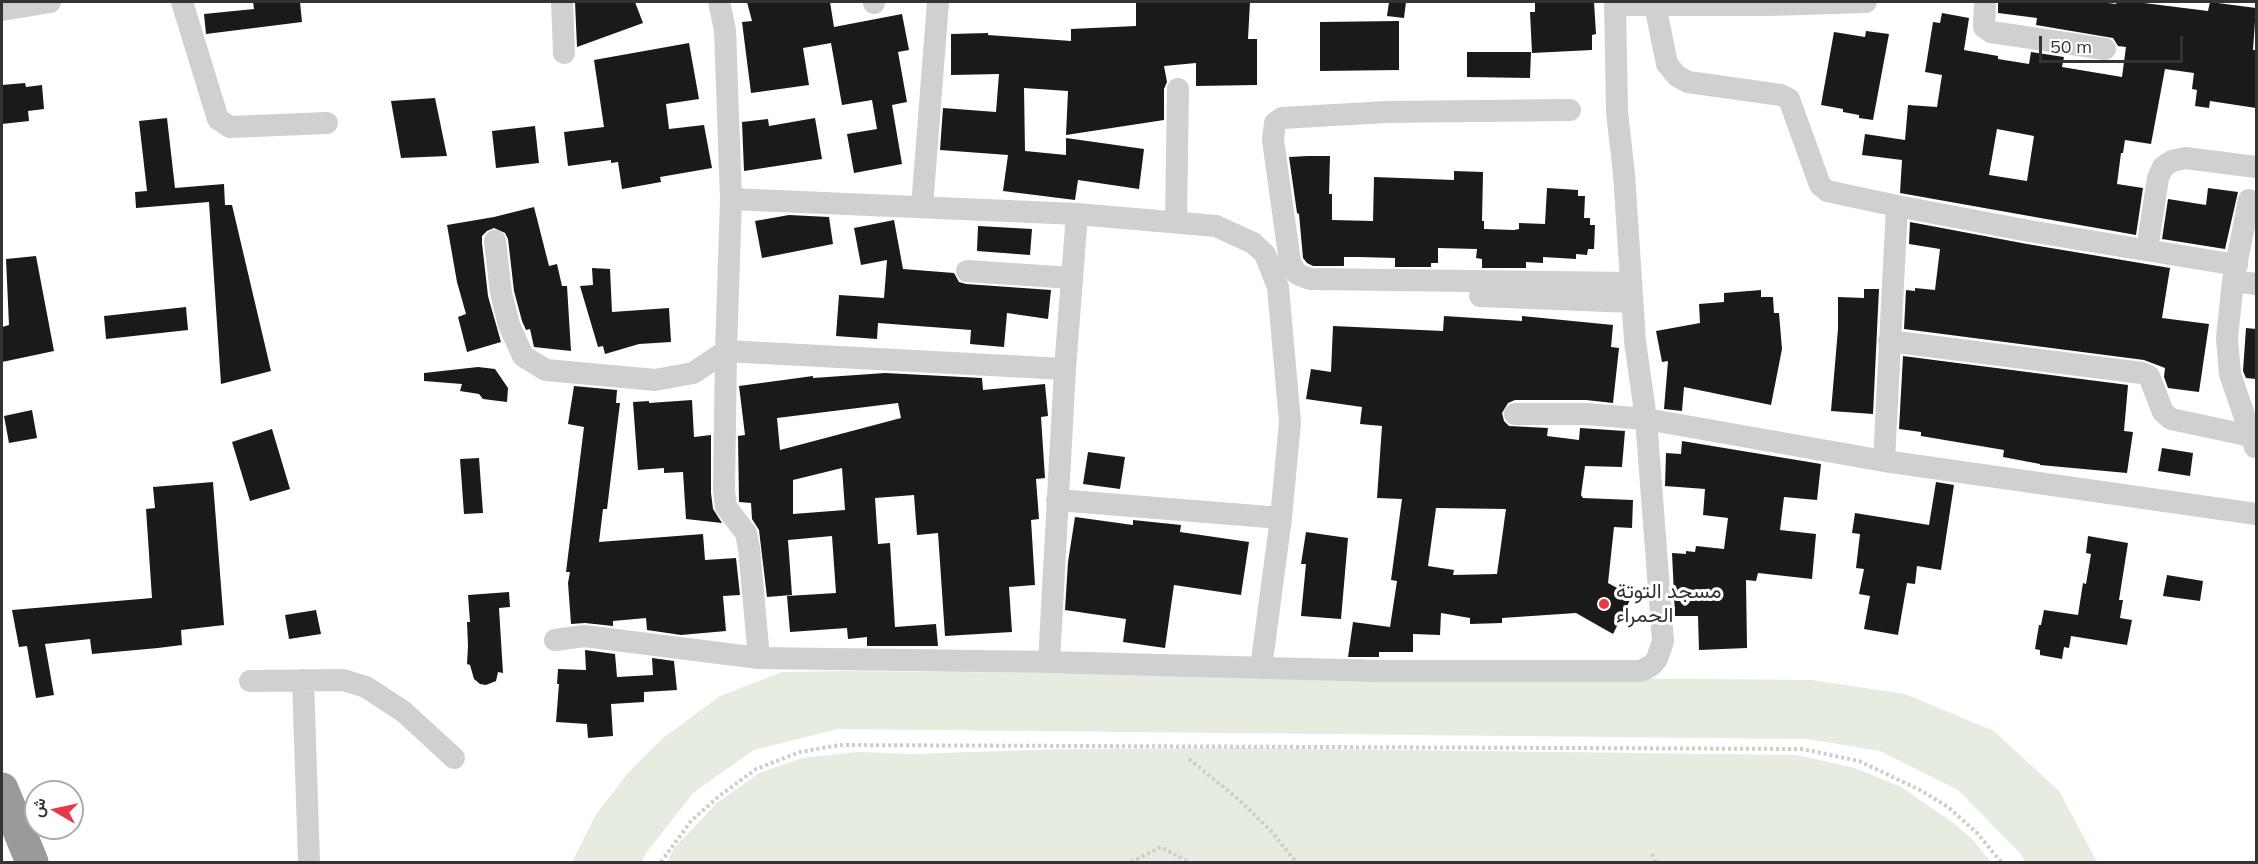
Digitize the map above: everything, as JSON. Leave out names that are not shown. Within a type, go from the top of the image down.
[{"type":"highway","points":[[2,789],[32,862]]},
{"type":"street","points":[[2,10],[50,2]]},
{"type":"street","points":[[182,2],[218,119],[230,127],[327,123]]},
{"type":"street","points":[[562,2],[564,53]]},
{"type":"street","points":[[719,2],[725,30],[731,199],[726,351],[725,499],[726,507],[746,533],[759,658]]},
{"type":"street","points":[[922,207],[938,2]]},
{"type":"street","points":[[555,640],[584,636],[759,658],[1049,662],[1379,671],[1641,671],[1658,659],[1663,641],[1646,419],[1631,293],[1624,174],[1617,112],[1615,3],[1769,5],[1866,2]]},
{"type":"street","points":[[1985,2],[1984,27],[1991,32],[2105,49]]},
{"type":"street","points":[[1655,5],[1667,64],[1677,76],[1688,82],[1781,95],[1789,99],[1820,186],[1827,191],[1897,206],[2147,250],[2235,273],[2256,284]]},
{"type":"street","points":[[1176,222],[1178,89]]},
{"type":"street","points":[[1570,110],[1386,112],[1282,118],[1275,123],[1273,140],[1290,262],[1297,274],[1310,279],[1631,293]]},
{"type":"street","points":[[2147,250],[2158,178],[2163,167],[2172,161],[2185,158],[2256,167]]},
{"type":"street","points":[[731,199],[1077,214],[1176,222],[1216,226],[1253,243],[1265,254],[1278,287],[1290,422],[1281,518],[1261,668]]},
{"type":"street","points":[[2249,200],[2235,273],[2227,338],[2230,374],[2254,443]]},
{"type":"street","points":[[1884,461],[1897,206]]},
{"type":"street","points":[[1049,662],[1065,369],[1077,214]]},
{"type":"street","points":[[495,241],[501,293],[509,325],[522,356],[546,370],[655,380],[693,373],[726,351],[1065,369]]},
{"type":"street","points":[[967,271],[1072,278]]},
{"type":"street","points":[[1278,287],[1631,293]]},
{"type":"street","points":[[1889,341],[2142,373],[2149,376],[2163,412],[2171,419],[2254,443]]},
{"type":"street","points":[[1515,414],[1586,414],[1646,419],[1884,461],[2256,514]]},
{"type":"street","points":[[1057,500],[1281,518]]},
{"type":"street","points":[[303,680],[309,862]]},
{"type":"street","points":[[250,681],[343,680],[366,687],[404,712],[454,758]]},
{"type":"path","points":[[661,862],[691,821],[718,797],[756,769],[800,752],[840,745],[1802,749],[1859,761],[1920,790],[1948,807],[1978,834],[2001,862]]},
{"type":"path","points":[[1189,759],[1263,823],[1296,862]]},
{"type":"path","points":[[1131,862],[1161,847],[1189,862]]},
{"type":"path","points":[[1652,854],[1655,862]]},
{"type":"shaded area","points":[[782,672],[1812,680],[1905,694],[1994,731],[2059,791],[2097,862],[2025,862],[2020,853],[1958,790],[1880,751],[1808,739],[838,729],[754,750],[694,792],[646,853],[642,862],[572,862],[595,816],[627,774],[662,739],[720,696]]},
{"type":"shaded area","points":[[1245,748],[1797,755],[1855,768],[1901,787],[1955,824],[1973,840],[1991,862],[667,862],[675,847],[717,803],[759,773],[802,758],[858,752],[914,754],[1061,749]]},
{"type":"building","points":[[253,2],[300,2],[302,22],[206,34],[204,14],[254,9]]},
{"type":"building","points":[[575,2],[635,2],[643,23],[577,47]]},
{"type":"building","points":[[747,2],[830,2],[834,27],[902,14],[909,50],[898,52],[907,102],[892,105],[902,164],[854,173],[847,134],[877,129],[872,100],[842,105],[831,43],[803,48],[809,85],[751,93],[742,22],[752,21]]},
{"type":"building","points":[[1136,2],[1250,2],[1248,39],[1257,39],[1257,85],[1196,86],[1196,63],[1164,66],[1167,82],[1164,89],[1164,120],[1066,135],[1068,91],[1024,88],[1025,151],[1066,155],[1066,138],[1144,149],[1139,189],[1078,180],[1075,200],[1003,191],[1008,155],[940,150],[943,108],[996,112],[999,74],[951,75],[951,34],[988,33],[988,35],[1071,41],[1071,29],[1136,26]]},
{"type":"building","points":[[1389,2],[1406,2],[1404,18],[1387,16]]},
{"type":"building","points":[[1535,2],[1594,2],[1596,34],[1592,35],[1592,50],[1532,53],[1530,12],[1535,12]]},
{"type":"building","points":[[1998,2],[2116,4],[2117,2],[2136,2],[2208,11],[2210,2],[2256,8],[2253,50],[2256,50],[2256,108],[2210,101],[2209,108],[2195,106],[2197,90],[2192,89],[2194,73],[2165,69],[2151,144],[2125,140],[2123,153],[2121,153],[2117,184],[2143,188],[2136,235],[1900,193],[1902,160],[1862,155],[1865,134],[1905,140],[1908,105],[1937,107],[1942,75],[1925,72],[1933,22],[1940,23],[1942,13],[1969,18],[1964,50],[2029,64],[2031,52],[2064,57],[2062,67],[2122,77],[2126,47],[2118,46],[2113,38],[2036,25],[2037,18],[1998,13]],"holes":[[[1997,129],[2034,136],[2027,181],[1989,175]]]},
{"type":"building","points":[[1399,21],[1399,70],[1320,71],[1320,22]]},
{"type":"building","points":[[1866,31],[1889,34],[1873,120],[1859,118],[1859,115],[1843,112],[1843,109],[1821,105],[1834,32],[1865,37]]},
{"type":"building","points":[[689,43],[699,99],[666,104],[669,129],[704,125],[712,168],[660,177],[661,182],[622,189],[618,162],[611,163],[611,160],[568,166],[564,132],[604,127],[594,60]]},
{"type":"building","points":[[1467,52],[1531,52],[1530,78],[1467,77]]},
{"type":"building","points":[[25,83],[26,87],[42,85],[44,109],[28,111],[29,121],[2,124],[2,85]]},
{"type":"building","points":[[435,98],[447,156],[401,158],[391,101]]},
{"type":"building","points":[[167,118],[175,188],[224,184],[225,205],[232,205],[271,371],[221,384],[209,202],[136,208],[135,192],[147,191],[139,121]]},
{"type":"building","points":[[815,118],[822,159],[744,171],[742,122],[768,119],[769,126]]},
{"type":"building","points":[[535,126],[539,163],[496,168],[492,131]]},
{"type":"building","points":[[1330,156],[1329,194],[1332,194],[1332,220],[1373,221],[1374,177],[1454,180],[1454,171],[1483,172],[1482,221],[1484,221],[1484,229],[1514,230],[1519,229],[1519,223],[1545,224],[1547,188],[1578,190],[1578,196],[1585,196],[1584,218],[1590,218],[1590,225],[1595,225],[1594,249],[1588,249],[1587,255],[1576,254],[1576,259],[1543,257],[1543,263],[1526,262],[1526,268],[1482,268],[1482,259],[1476,258],[1477,249],[1438,248],[1438,263],[1431,263],[1431,267],[1395,267],[1395,258],[1359,257],[1344,257],[1344,266],[1313,266],[1303,258],[1299,214],[1289,157]]},
{"type":"building","points":[[2208,188],[2238,192],[2225,249],[2162,239],[2168,199],[2206,205]]},
{"type":"building","points":[[534,207],[549,266],[557,264],[562,286],[567,286],[571,351],[534,347],[530,329],[526,330],[522,321],[514,291],[508,239],[505,233],[494,228],[482,236],[482,243],[488,296],[501,342],[467,352],[458,317],[466,314],[457,282],[447,225]]},
{"type":"building","points":[[789,215],[829,217],[833,244],[762,258],[755,221]]},
{"type":"building","points":[[894,220],[903,269],[954,273],[959,282],[966,284],[1051,290],[1048,319],[1007,313],[1004,347],[970,344],[971,330],[878,323],[877,339],[836,336],[839,295],[884,298],[887,260],[861,265],[854,228]]},
{"type":"building","points":[[1910,222],[2170,268],[2162,318],[2209,324],[2199,392],[2168,388],[2164,377],[2165,368],[2144,360],[1904,329],[1906,290],[1915,291],[1915,288],[1935,290],[1940,249],[1909,244]]},
{"type":"building","points":[[978,226],[1032,229],[1030,255],[977,251]]},
{"type":"building","points":[[36,256],[54,351],[2,362],[2,327],[9,325],[6,259]]},
{"type":"building","points":[[592,268],[610,269],[612,312],[669,308],[671,342],[639,344],[605,354],[603,346],[598,347],[580,286],[593,285]]},
{"type":"building","points":[[1864,289],[1879,289],[1873,414],[1831,411],[1838,329],[1838,297],[1864,298]]},
{"type":"building","points":[[1761,290],[1761,297],[1773,297],[1774,313],[1779,313],[1782,349],[1771,405],[1684,387],[1682,411],[1664,409],[1668,361],[1662,362],[1656,331],[1700,323],[1699,304],[1724,302],[1724,293]]},
{"type":"building","points":[[186,307],[188,330],[106,339],[104,316]]},
{"type":"building","points":[[1444,316],[1522,321],[1522,316],[1613,325],[1611,347],[1619,348],[1613,403],[1586,400],[1515,400],[1508,403],[1502,413],[1504,421],[1509,426],[1548,428],[1547,436],[1579,440],[1580,428],[1625,431],[1622,467],[1585,466],[1581,495],[1583,498],[1633,500],[1632,528],[1614,527],[1608,583],[1632,596],[1613,634],[1576,613],[1502,618],[1502,623],[1470,624],[1470,618],[1441,613],[1440,635],[1413,634],[1413,652],[1379,652],[1379,657],[1348,657],[1353,622],[1390,627],[1397,581],[1391,580],[1402,499],[1377,498],[1382,426],[1360,424],[1362,407],[1306,399],[1311,369],[1331,372],[1333,326],[1443,331]],"holes":[[[1436,508],[1506,509],[1497,574],[1453,575],[1454,570],[1428,566]]]},
{"type":"building","points":[[2246,328],[2256,329],[2256,379],[2246,378],[2243,371]]},
{"type":"building","points":[[1903,356],[2128,385],[2124,431],[2133,432],[2127,473],[2040,465],[2003,457],[2004,450],[1921,436],[1921,432],[1899,429]]},
{"type":"building","points":[[478,367],[495,369],[508,388],[507,402],[483,399],[479,394],[460,391],[462,384],[424,381],[424,373]]},
{"type":"building","points":[[885,373],[982,378],[983,390],[1045,384],[1048,416],[1041,417],[1045,478],[1036,479],[1039,519],[1031,520],[1035,585],[1009,587],[1012,632],[945,636],[938,533],[917,535],[914,495],[875,498],[878,544],[890,543],[895,627],[936,624],[938,646],[867,646],[867,637],[848,639],[847,628],[790,632],[787,596],[836,593],[832,536],[788,540],[792,595],[767,597],[759,530],[752,519],[751,503],[739,502],[738,436],[745,435],[739,386],[813,376],[813,378]],"holes":[[[898,403],[901,418],[780,450],[777,418]],[[842,468],[845,510],[793,514],[793,480]]]},
{"type":"building","points":[[574,386],[617,390],[616,403],[620,403],[607,509],[603,509],[599,542],[703,534],[705,560],[736,558],[740,595],[723,596],[726,631],[681,635],[647,630],[646,618],[613,621],[613,626],[571,624],[568,583],[570,572],[566,572],[584,427],[568,424]]},
{"type":"building","points":[[692,400],[694,437],[711,435],[713,509],[722,523],[686,519],[683,472],[664,473],[664,468],[638,470],[633,402]]},
{"type":"building","points":[[32,410],[37,438],[9,443],[4,416]]},
{"type":"building","points":[[272,429],[290,489],[250,501],[232,442]]},
{"type":"building","points":[[1682,441],[1821,464],[1817,500],[1784,497],[1780,530],[1816,534],[1812,579],[1758,573],[1756,581],[1746,580],[1747,648],[1699,650],[1698,616],[1675,616],[1672,553],[1695,552],[1696,546],[1724,549],[1728,518],[1703,515],[1705,489],[1665,486],[1666,453],[1681,454]]},
{"type":"building","points":[[2162,448],[2193,453],[2190,476],[2158,471]]},
{"type":"building","points":[[1088,452],[1125,457],[1120,489],[1083,484]]},
{"type":"building","points":[[479,458],[483,513],[464,514],[460,459]]},
{"type":"building","points":[[213,482],[224,625],[181,630],[182,645],[158,648],[92,654],[90,639],[45,644],[54,695],[36,698],[27,646],[19,647],[12,610],[152,598],[146,509],[155,508],[153,487]]},
{"type":"building","points":[[1936,482],[1954,485],[1941,570],[1917,566],[1915,584],[1907,583],[1898,635],[1864,629],[1870,596],[1859,594],[1864,569],[1856,568],[1860,534],[1852,533],[1855,513],[1929,525]]},
{"type":"building","points":[[1075,517],[1133,525],[1133,520],[1181,525],[1180,532],[1249,542],[1241,595],[1174,585],[1165,648],[1123,642],[1126,619],[1065,610],[1068,562]]},
{"type":"building","points":[[1306,532],[1348,538],[1341,619],[1301,616],[1306,564],[1301,564]]},
{"type":"building","points":[[2088,536],[2128,543],[2119,600],[2123,600],[2120,618],[2132,620],[2127,645],[2071,636],[2069,648],[2064,647],[2062,659],[2040,655],[2040,650],[2035,649],[2044,610],[2078,615],[2091,554],[2086,553]]},
{"type":"building","points":[[2167,575],[2203,581],[2200,601],[2163,596]]},
{"type":"building","points":[[509,592],[510,607],[499,608],[503,673],[498,672],[496,681],[486,685],[480,684],[474,679],[470,665],[467,664],[467,622],[470,622],[468,595]]},
{"type":"building","points":[[316,610],[321,634],[289,639],[285,615]]},
{"type":"building","points":[[585,650],[615,654],[617,677],[653,675],[652,658],[674,661],[677,690],[644,692],[644,702],[611,704],[613,736],[588,738],[587,724],[556,722],[558,669],[586,670]]},
{"type":"place","name":"مسجد التوتة الحمراء","points":[[1604,604]]}]
